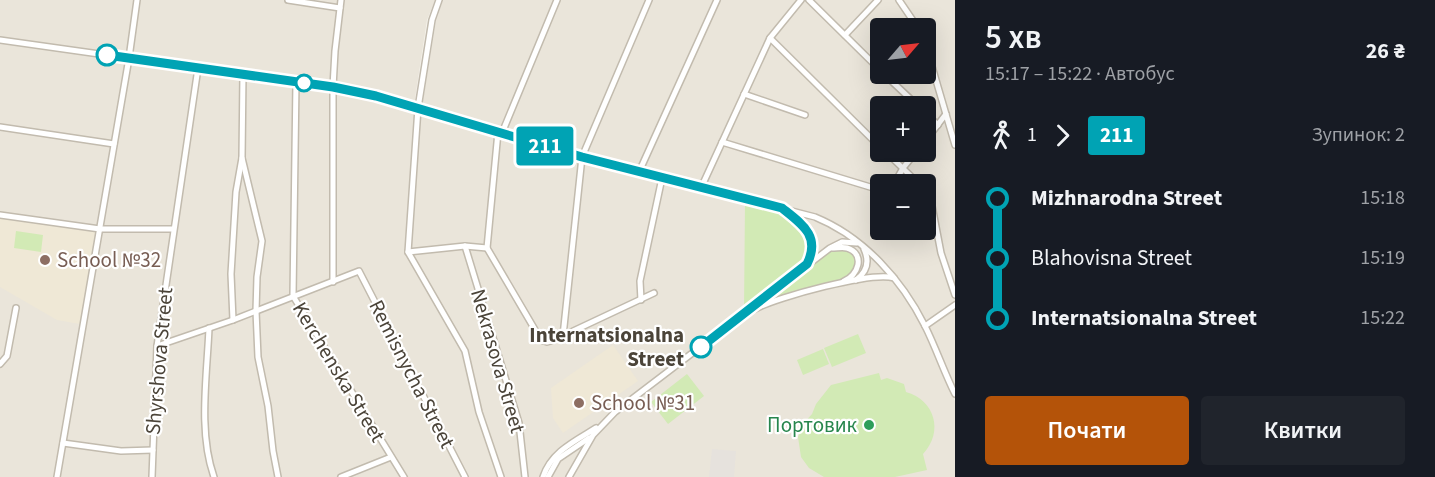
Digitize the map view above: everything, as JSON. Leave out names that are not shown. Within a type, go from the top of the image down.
[{"type":"street","points":[[57,477],[137,0]]},
{"type":"street","points":[[288,0],[339,8]]},
{"type":"street","points":[[157,346],[333,282],[333,87],[341,0]]},
{"type":"street","points":[[439,0],[432,20],[418,108],[408,252],[465,351],[479,412],[501,477]]},
{"type":"street","points":[[557,0],[500,132],[487,248],[541,340],[547,342],[654,293]]},
{"type":"street","points":[[563,336],[582,157],[649,0]]},
{"type":"street","points":[[639,172],[717,0]]},
{"type":"street","points":[[701,188],[770,38],[801,0]]},
{"type":"street","points":[[809,0],[870,60]]},
{"type":"street","points":[[845,35],[878,0]]},
{"type":"street","points":[[899,0],[911,18]]},
{"type":"street","points":[[770,38],[870,137]]},
{"type":"street","points":[[0,40],[333,87],[418,108],[582,157],[782,208],[827,222],[861,245],[896,279],[925,326],[955,394]]},
{"type":"street","name":"Shyrshova Street","points":[[152,476],[157,346],[198,68]]},
{"type":"street","points":[[233,320],[231,273],[236,192],[242,158],[243,74]]},
{"type":"street","points":[[936,80],[955,145]]},
{"type":"street","name":"Kerchenska Street","points":[[296,82],[293,296],[404,477]]},
{"type":"street","points":[[895,84],[907,96]]},
{"type":"street","points":[[744,94],[805,115]]},
{"type":"street","points":[[936,128],[946,114]]},
{"type":"street","points":[[0,127],[114,144]]},
{"type":"street","points":[[722,142],[870,187]]},
{"type":"street","points":[[242,158],[262,241],[257,277],[258,357],[268,406],[278,477]]},
{"type":"street","points":[[896,162],[909,174]]},
{"type":"street","points":[[900,174],[908,162]]},
{"type":"street","points":[[640,300],[640,281],[662,178]]},
{"type":"street","points":[[782,208],[800,222],[809,235],[812,250],[807,264]]},
{"type":"street","points":[[0,215],[100,229],[173,229]]},
{"type":"street","points":[[936,227],[941,253],[955,295]]},
{"type":"street","points":[[545,476],[555,455],[603,423],[807,264],[842,242],[861,245],[867,255],[867,266],[862,276],[852,282]]},
{"type":"street","points":[[408,252],[465,246],[487,248]]},
{"type":"street","name":"Nekrasova Street","points":[[465,246],[519,423],[525,477]]},
{"type":"street","points":[[819,289],[852,277],[858,268],[858,260],[852,250],[830,248]]},
{"type":"street","name":"Remisnycha Street","points":[[333,282],[359,271],[465,477]]},
{"type":"street","points":[[736,320],[780,297],[881,276],[896,279]]},
{"type":"street","points":[[925,326],[955,305]]},
{"type":"street","points":[[0,364],[7,356],[16,308]]},
{"type":"street","points":[[209,328],[205,439],[208,462],[214,477]]},
{"type":"street","points":[[569,477],[593,435],[603,423]]},
{"type":"street","points":[[535,477],[545,476],[558,459],[593,435]]},
{"type":"street","points":[[63,442],[121,451],[153,450]]},
{"type":"street","points":[[341,477],[391,457]]},
{"type":"shaded area","points":[[0,0],[435,0],[427,20],[414,105],[335,85],[0,37]]},
{"type":"shaded area","points":[[443,0],[955,0],[955,387],[919,307],[898,277],[863,243],[828,220],[783,206],[583,154],[422,107],[436,21]]},
{"type":"shaded area","points":[[0,43],[333,89],[417,110],[582,159],[781,210],[826,225],[878,263],[894,281],[913,309],[955,401],[955,477],[0,477]]},
{"type":"shaded area","name":"School №32","points":[[0,218],[95,232],[80,324],[57,320],[0,287]]},
{"type":"shaded area","name":"School №31","points":[[613,345],[638,381],[563,433],[553,418],[551,388]]},
{"type":"shaded area","points":[[712,449],[736,451],[734,477],[709,477]]},
{"type":"green space","points":[[745,202],[773,208],[788,215],[805,234],[810,249],[808,257],[797,270],[744,311]]},
{"type":"green space","points":[[16,231],[43,235],[41,252],[14,248]]},
{"type":"green space","points":[[831,250],[847,251],[855,257],[856,267],[846,278],[826,286],[771,299],[761,304]]},
{"type":"green space","points":[[858,334],[866,353],[832,367],[824,348]]},
{"type":"green space","points":[[823,349],[829,364],[803,375],[797,360]]},
{"type":"green space","name":"Портовик","points":[[879,373],[881,380],[887,378],[904,384],[906,392],[916,396],[930,409],[934,427],[933,436],[923,454],[927,470],[895,477],[824,477],[809,468],[801,457],[798,437],[803,424],[812,414],[816,404],[831,385]]},
{"type":"green space","points":[[687,374],[704,396],[668,424],[651,402]]},
{"type":"bus line","name":"211","points":[[107,55],[333,87],[376,96],[582,157],[782,208],[806,228],[812,242],[807,264],[701,347]]},
{"type":"place","name":"School №32","points":[[45,260]]},
{"type":"place","name":"Internatsionalna Street","points":[[701,347]]},
{"type":"place","name":"School №31","points":[[579,403]]},
{"type":"place","name":"Портовик","points":[[869,425]]}]
